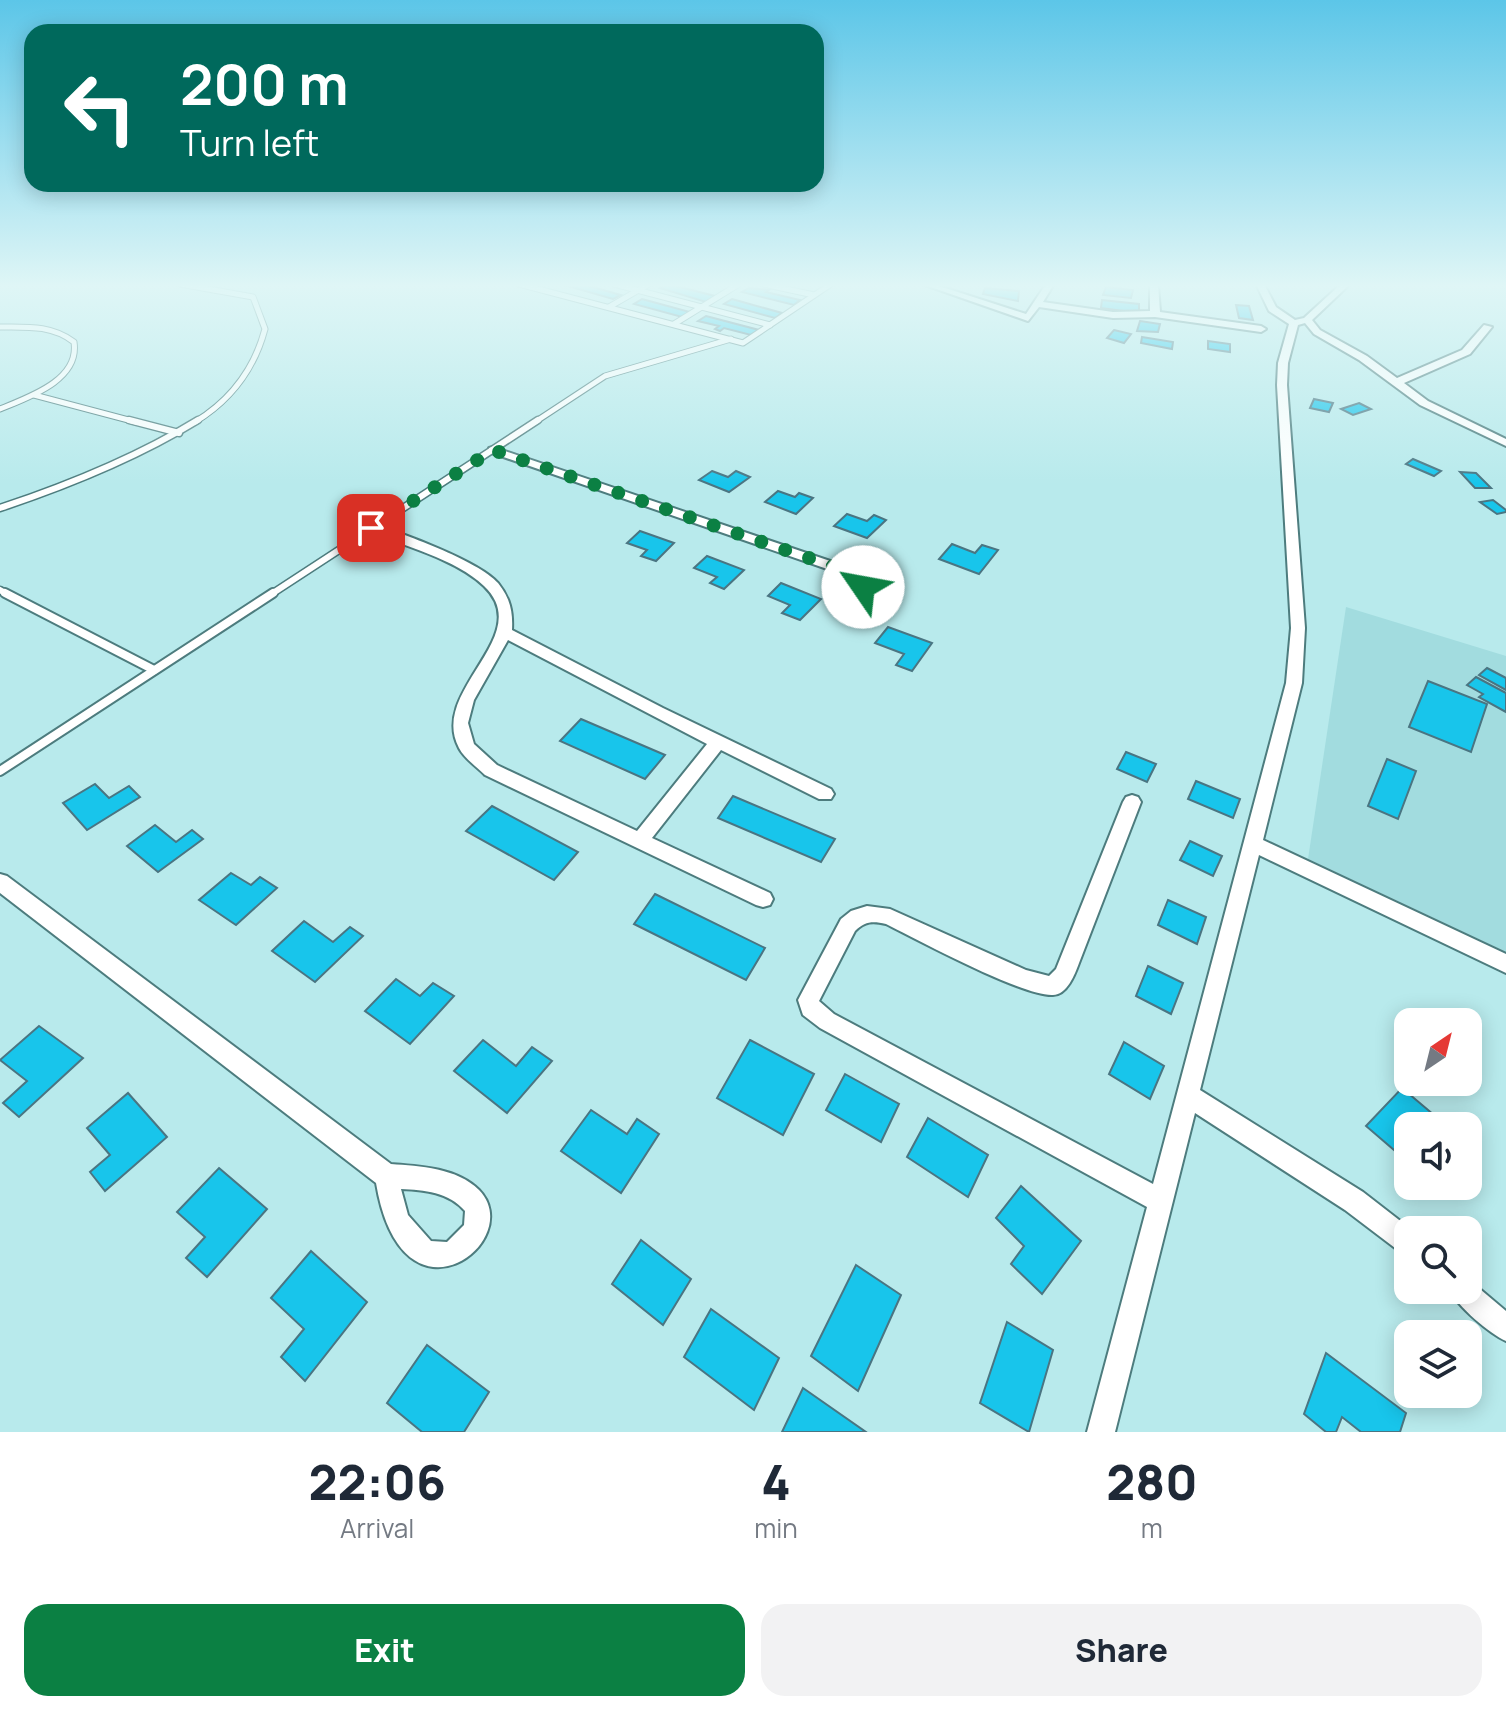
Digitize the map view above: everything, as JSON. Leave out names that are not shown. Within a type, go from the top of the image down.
[{"type":"street","points":[[1101,1432],[1190,1097],[1251,843],[1294,683],[1297,614],[1282,405],[1283,363],[1288,351]]},
{"type":"street","points":[[1347,351],[1398,382],[1424,403],[1506,443]]},
{"type":"street","points":[[1398,382],[1467,351]]},
{"type":"street","points":[[493,450],[841,569]]},
{"type":"street","points":[[371,528],[475,573],[491,584],[502,597],[508,614],[507,633],[467,693],[461,713],[463,744],[472,758],[491,770],[763,899]]},
{"type":"street","points":[[507,633],[825,794]]},
{"type":"street","points":[[640,840],[718,742]]},
{"type":"street","points":[[1132,802],[1064,975],[1053,986],[1023,979],[890,917],[867,913],[856,916],[848,925],[808,1000],[810,1008],[827,1021],[1162,1202]]},
{"type":"street","points":[[1251,843],[1506,964]]},
{"type":"street","points":[[0,882],[387,1176]]},
{"type":"street","points":[[1190,1097],[1354,1201],[1394,1231]]},
{"type":"street","points":[[1479,1304],[1506,1328]]},
{"type":"lane","points":[[0,409],[34,395],[69,371],[79,351]]},
{"type":"lane","points":[[0,508],[72,482],[179,433],[229,395],[248,375],[257,351]]},
{"type":"lane","points":[[0,771],[605,376],[691,351]]},
{"type":"lane","points":[[34,395],[179,433]]},
{"type":"lane","points":[[0,590],[154,670]]},
{"type":"shaded area","points":[[1346,607],[1506,656],[1506,952],[1308,859]]},
{"type":"building","points":[[1314,399],[1333,403],[1329,412],[1310,408]]},
{"type":"building","points":[[1359,403],[1371,409],[1353,415],[1341,409]]},
{"type":"building","points":[[1413,459],[1441,471],[1434,476],[1406,464]]},
{"type":"building","points":[[712,471],[728,477],[736,471],[750,477],[729,492],[699,480]]},
{"type":"building","points":[[1460,472],[1476,473],[1491,488],[1475,488]]},
{"type":"building","points":[[778,491],[795,497],[799,493],[813,498],[796,514],[765,502]]},
{"type":"building","points":[[1493,500],[1506,512],[1497,514],[1480,502]]},
{"type":"building","points":[[847,514],[867,521],[874,515],[886,520],[867,538],[834,526]]},
{"type":"building","points":[[640,531],[674,543],[656,561],[641,556],[647,550],[627,543]]},
{"type":"building","points":[[952,544],[975,553],[982,545],[998,550],[979,574],[939,559]]},
{"type":"building","points":[[707,556],[744,570],[724,589],[710,583],[717,577],[694,568]]},
{"type":"building","points":[[781,583],[821,599],[800,620],[782,613],[790,605],[768,596]]},
{"type":"building","points":[[888,627],[932,643],[912,671],[896,665],[904,654],[875,643]]},
{"type":"building","points":[[1487,668],[1506,678],[1506,690],[1479,675]]},
{"type":"building","points":[[1476,677],[1506,693],[1506,712],[1479,697],[1483,694],[1467,685]]},
{"type":"building","points":[[1428,681],[1487,704],[1471,752],[1409,727]]},
{"type":"building","points":[[581,719],[665,755],[645,779],[560,741]]},
{"type":"building","points":[[1126,752],[1156,764],[1147,782],[1117,769]]},
{"type":"building","points":[[1387,759],[1416,771],[1398,819],[1368,806]]},
{"type":"building","points":[[1196,781],[1240,799],[1233,818],[1188,799]]},
{"type":"building","points":[[95,784],[109,798],[129,786],[140,797],[87,830],[63,803]]},
{"type":"building","points":[[733,796],[835,839],[821,862],[718,818]]},
{"type":"building","points":[[492,806],[578,852],[554,880],[466,831]]},
{"type":"building","points":[[155,825],[176,842],[192,830],[203,839],[158,872],[127,846]]},
{"type":"building","points":[[1190,841],[1222,856],[1213,876],[1180,860]]},
{"type":"building","points":[[231,873],[251,885],[260,877],[277,888],[236,925],[199,900]]},
{"type":"building","points":[[655,894],[765,948],[746,980],[634,924]]},
{"type":"building","points":[[1168,900],[1206,917],[1197,944],[1158,925]]},
{"type":"building","points":[[304,921],[333,942],[350,927],[363,936],[315,982],[272,951]]},
{"type":"building","points":[[1148,966],[1183,983],[1171,1014],[1136,996]]},
{"type":"building","points":[[396,979],[420,996],[433,983],[454,996],[410,1044],[365,1011]]},
{"type":"building","points":[[39,1026],[83,1058],[19,1117],[3,1103],[27,1081],[0,1060]]},
{"type":"building","points":[[483,1040],[516,1066],[532,1047],[552,1061],[507,1113],[454,1071]]},
{"type":"building","points":[[750,1040],[814,1074],[783,1135],[717,1098]]},
{"type":"building","points":[[1124,1042],[1164,1066],[1150,1099],[1109,1074]]},
{"type":"building","points":[[845,1074],[899,1104],[881,1142],[826,1110]]},
{"type":"building","points":[[128,1093],[167,1137],[105,1191],[90,1172],[110,1155],[87,1128]]},
{"type":"building","points":[[1394,1096],[1411,1096],[1430,1112],[1394,1112],[1394,1150],[1366,1126]]},
{"type":"building","points":[[591,1110],[627,1134],[637,1119],[659,1134],[621,1193],[561,1151]]},
{"type":"building","points":[[928,1118],[988,1155],[968,1197],[907,1157]]},
{"type":"building","points":[[219,1168],[267,1209],[207,1277],[186,1258],[205,1237],[177,1212]]},
{"type":"building","points":[[1021,1186],[1081,1241],[1042,1294],[1011,1264],[1024,1246],[996,1218]]},
{"type":"building","points":[[641,1240],[691,1279],[663,1325],[612,1284]]},
{"type":"building","points":[[311,1251],[367,1302],[305,1381],[281,1357],[304,1329],[271,1298]]},
{"type":"building","points":[[856,1265],[901,1295],[858,1391],[811,1356]]},
{"type":"building","points":[[711,1309],[779,1358],[754,1410],[684,1357]]},
{"type":"building","points":[[1007,1322],[1053,1350],[1029,1432],[980,1403]]},
{"type":"building","points":[[427,1345],[489,1392],[464,1432],[422,1432],[387,1403]]},
{"type":"building","points":[[1326,1353],[1394,1404],[1394,1408],[1406,1413],[1400,1432],[1361,1432],[1342,1417],[1336,1432],[1326,1432],[1304,1414]]},
{"type":"building","points":[[803,1388],[866,1432],[782,1432]]},
{"type":"route","points":[[371,528],[493,450],[841,569],[854,583],[863,587]]}]
